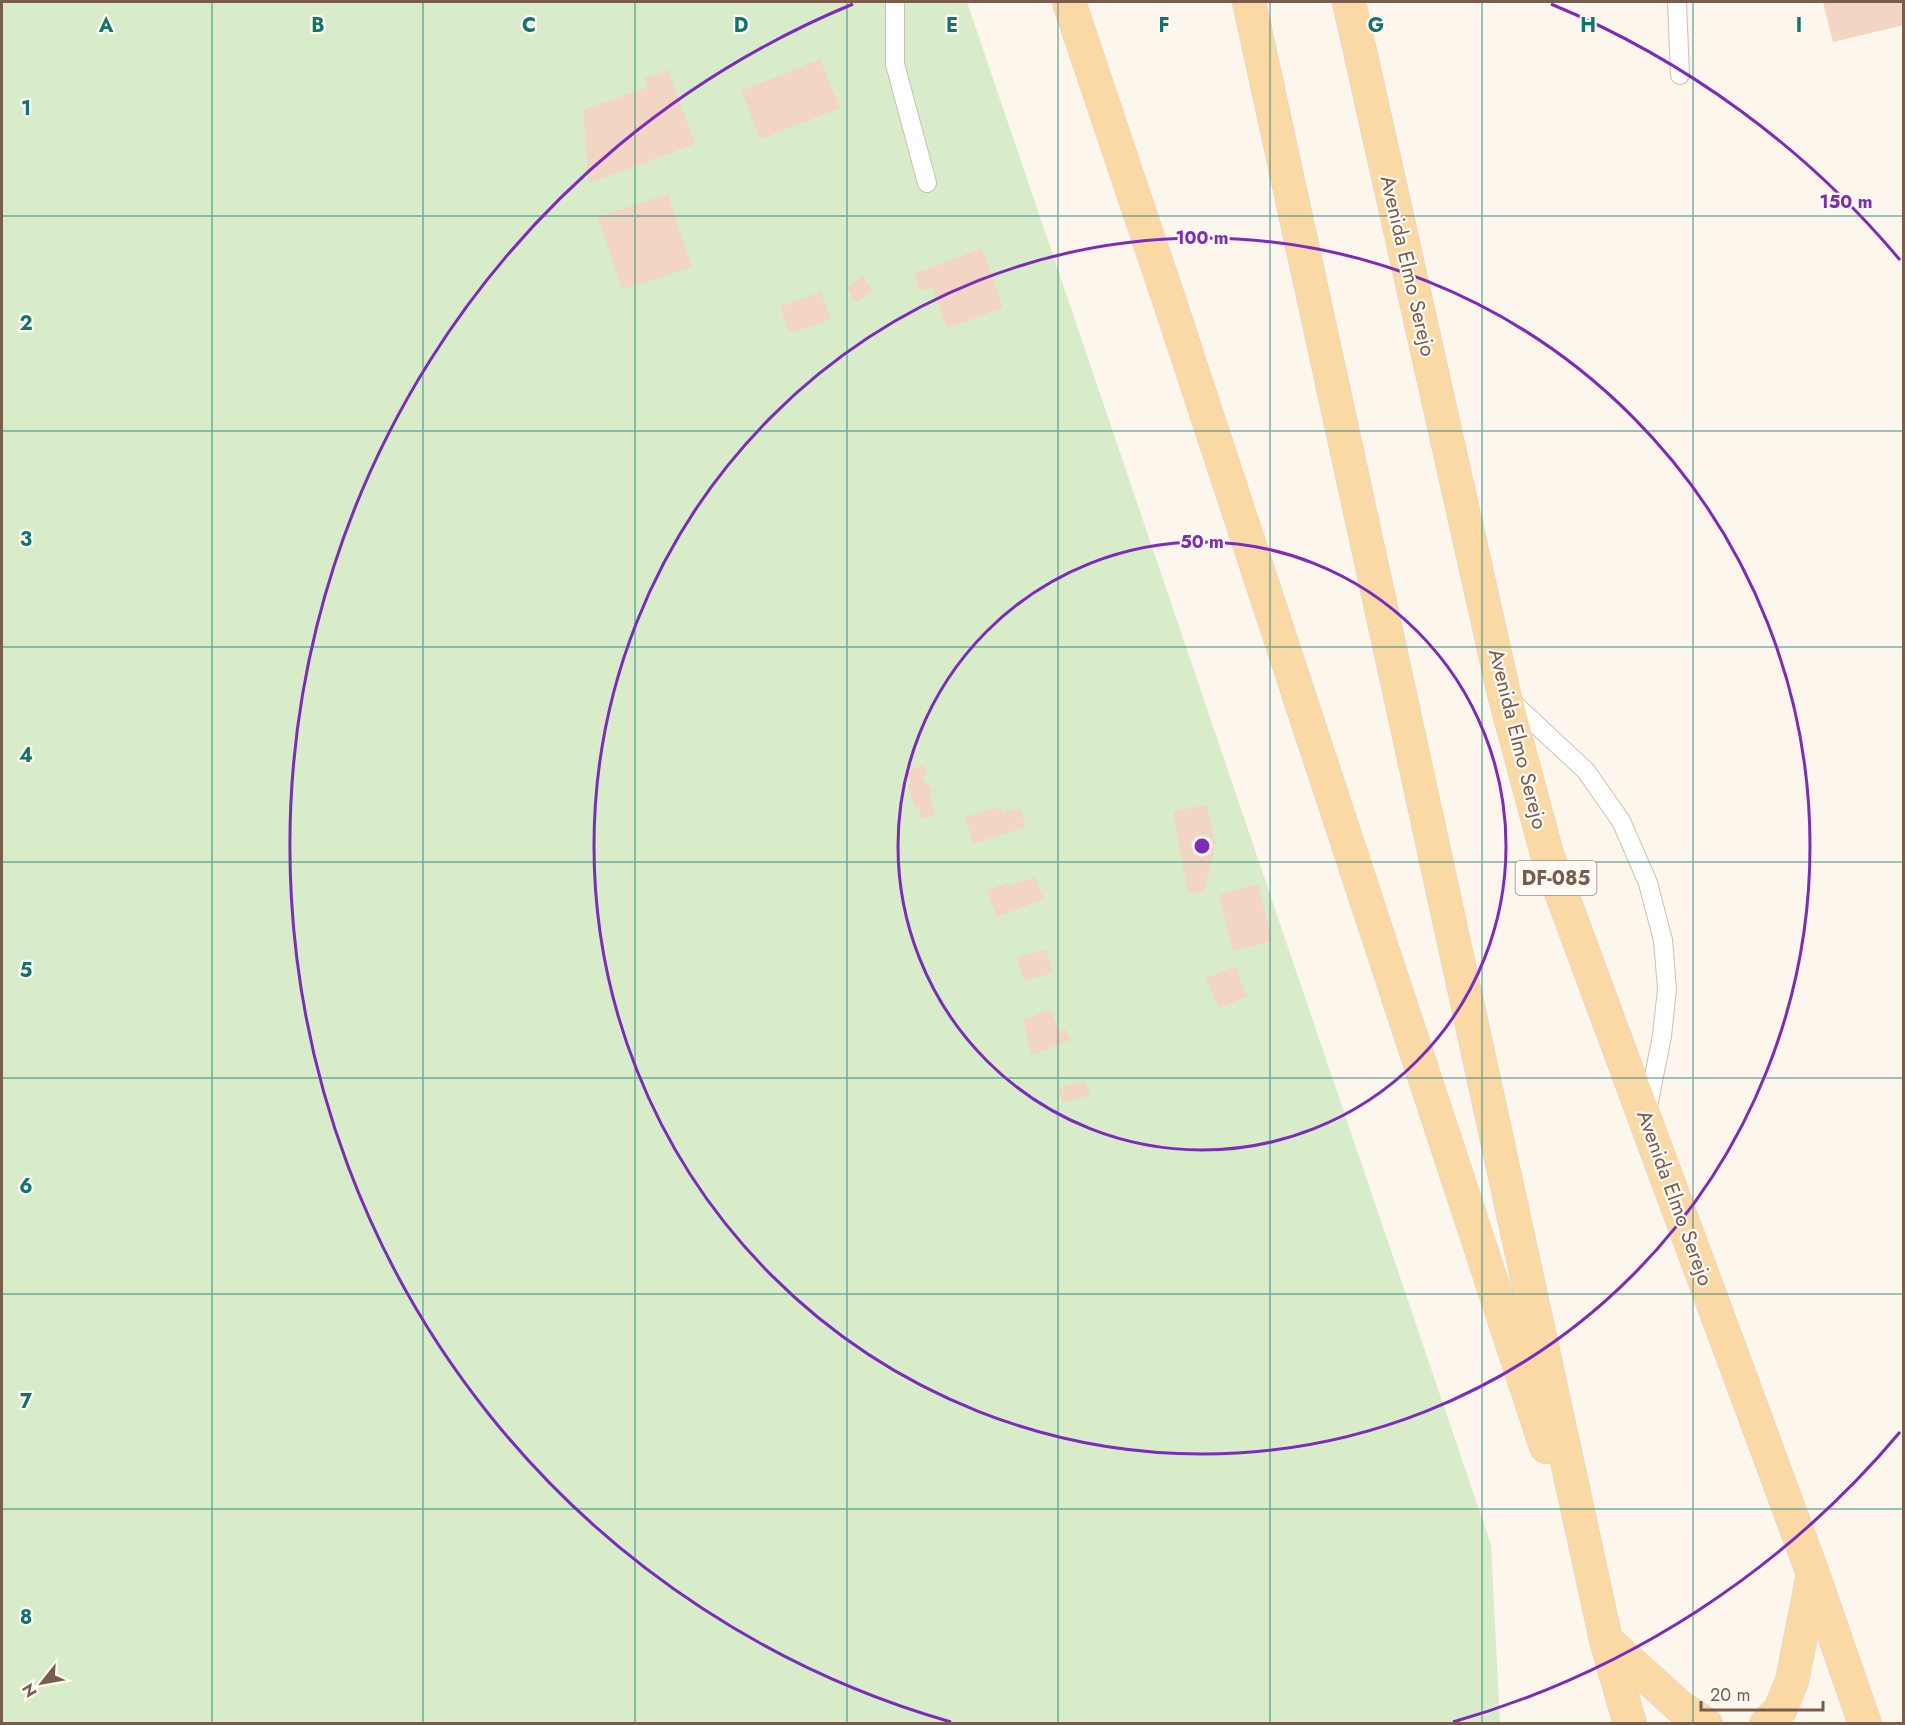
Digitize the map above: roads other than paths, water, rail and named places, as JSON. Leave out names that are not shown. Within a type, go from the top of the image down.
[{"type":"main road","points":[[1069,2],[1172,309],[1604,1630],[1630,1724]]},
{"type":"main road","points":[[1249,2],[1604,1630],[1680,1707],[1706,1724]]},
{"type":"main road","name":"Avenida Elmo Serejo","points":[[1349,2],[1504,694],[1547,854],[1813,1574],[1865,1724]]},
{"type":"main road","points":[[1766,1724],[1780,1710],[1792,1681],[1813,1574]]},
{"type":"lane","points":[[895,2],[895,64],[927,183]]},
{"type":"lane","points":[[1677,2],[1680,75]]},
{"type":"lane","points":[[1504,694],[1586,771],[1621,821],[1648,883],[1663,940],[1667,989],[1662,1036],[1646,1119]]}]
